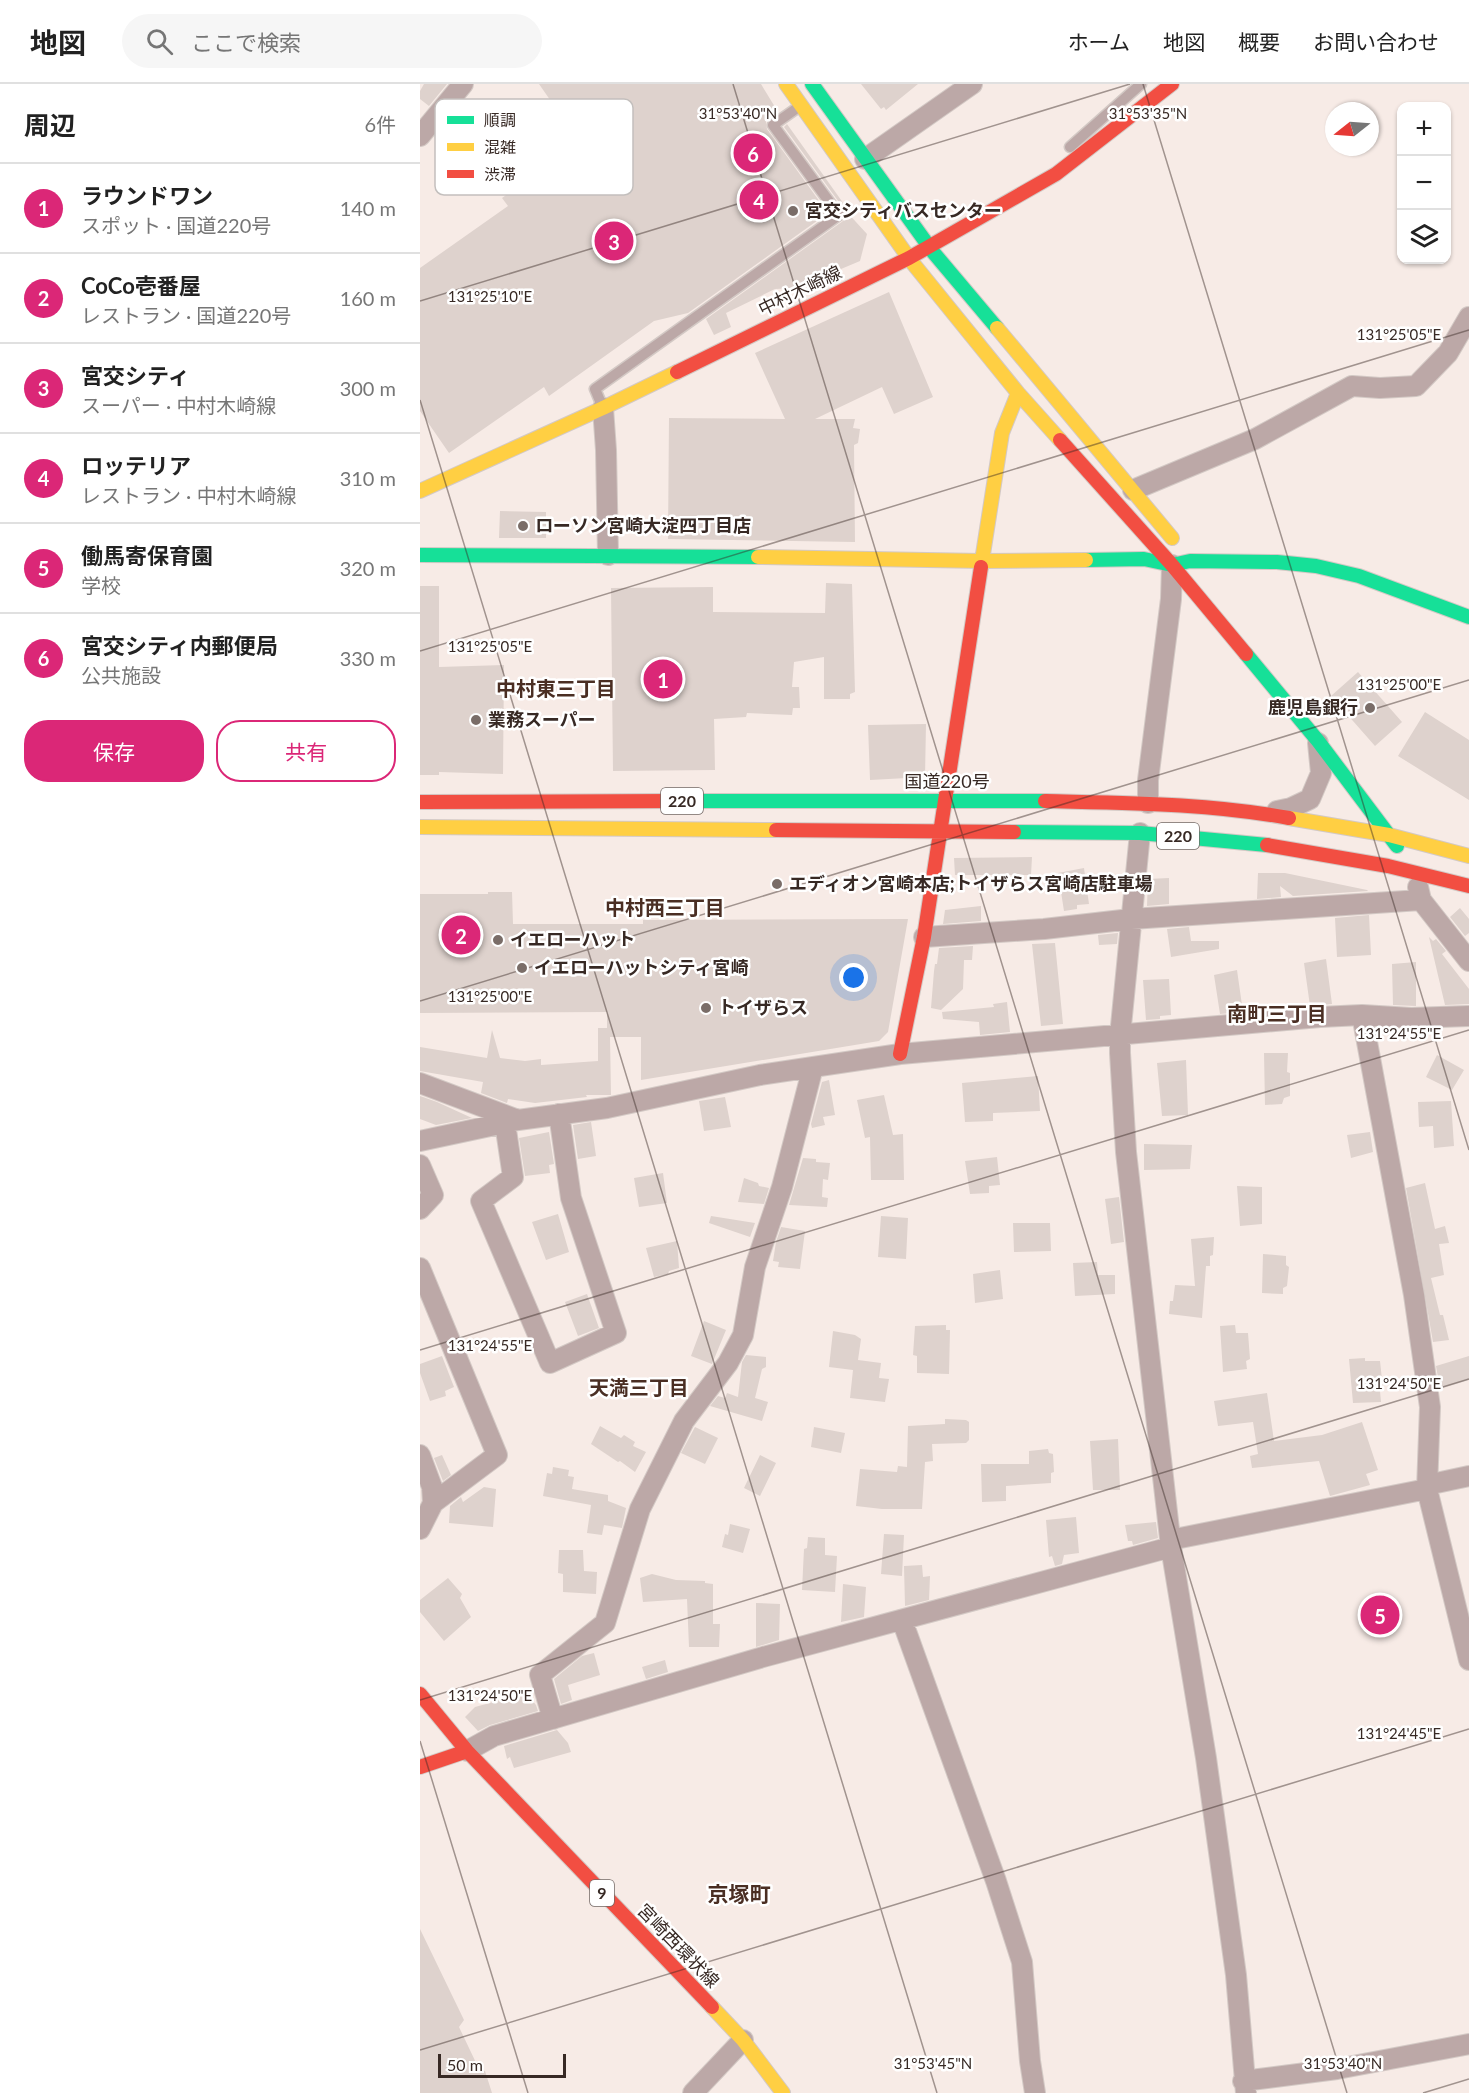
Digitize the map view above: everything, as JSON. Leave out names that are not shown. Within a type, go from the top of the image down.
[{"type":"main road","points":[[786,84],[909,258],[1018,393],[1181,563],[1206,579]]},
{"type":"main road","points":[[812,84],[929,247],[1133,490],[1181,563],[1414,870]]},
{"type":"main road","name":"中村木崎線","points":[[420,491],[603,408],[909,258],[1056,174],[1172,84]]},
{"type":"main road","points":[[900,1054],[924,937],[927,897],[945,800],[1002,433],[1018,393]]},
{"type":"main road","points":[[420,555],[608,555],[982,561],[1144,559],[1181,563],[1277,562],[1316,566],[1369,579],[1469,617]]},
{"type":"main road","name":"国道220号","points":[[420,802],[945,800],[1148,803],[1265,813],[1389,835],[1469,856]]},
{"type":"main road","points":[[1404,824],[1418,842],[1414,870]]},
{"type":"main road","name":"220","points":[[424,828],[1140,832],[1231,840],[1414,870],[1469,886]]},
{"type":"main road","name":"宮崎西環状線","points":[[420,1694],[467,1751],[743,2040],[783,2093]]},
{"type":"main road","points":[[420,1767],[467,1751]]},
{"type":"street","points":[[450,99],[462,84]]},
{"type":"street","points":[[866,159],[969,85]]},
{"type":"street","points":[[420,136],[435,117]]},
{"type":"street","points":[[1133,490],[1255,439],[1352,386],[1380,388],[1416,386],[1448,353],[1469,318]]},
{"type":"street","points":[[603,408],[608,555]]},
{"type":"street","points":[[1148,803],[1148,780],[1171,599],[1181,563]]},
{"type":"street","points":[[1265,813],[1291,808],[1310,799],[1321,773],[1318,741]]},
{"type":"street","points":[[1140,832],[1120,1036],[1126,1152],[1171,1544],[1206,1758],[1236,1975],[1244,2087],[1469,2044]]},
{"type":"street","points":[[1414,870],[1421,900],[1469,961]]},
{"type":"street","points":[[924,937],[1044,929],[1131,919],[1421,900]]},
{"type":"street","points":[[1362,1014],[1414,1295],[1430,1407],[1427,1487],[1469,1660]]},
{"type":"street","points":[[420,1141],[512,1121],[607,1108],[760,1075],[900,1054],[1362,1014],[1411,1018],[1469,1017]]},
{"type":"street","points":[[553,1719],[540,1675],[605,1623],[640,1509],[684,1421],[728,1363],[743,1335],[755,1267],[782,1187],[813,1067]]},
{"type":"street","points":[[420,1083],[512,1121]]},
{"type":"street","points":[[512,1121],[513,1177],[481,1201],[550,1364],[616,1333],[571,1198],[560,1114]]},
{"type":"street","points":[[420,1165],[433,1195],[420,1209]]},
{"type":"street","points":[[420,1268],[497,1455],[433,1503],[420,1529]]},
{"type":"street","points":[[420,1455],[432,1487],[433,1503]]},
{"type":"street","points":[[467,1751],[494,1736],[763,1657],[1171,1544],[1469,1476]]},
{"type":"street","points":[[902,1620],[989,1859],[1022,1962],[1030,2061],[1035,2093]]},
{"type":"street","points":[[693,2093],[743,2040]]},
{"type":"lane","points":[[1056,174],[1070,146],[1141,84]]},
{"type":"lane","points":[[603,408],[595,389],[839,215],[773,125],[801,105]]},
{"type":"building","points":[[424,84],[447,84],[429,106],[420,99],[420,91]]},
{"type":"building","points":[[539,84],[761,84],[778,112],[766,121],[767,129],[828,213],[688,313],[654,321],[549,396],[544,387],[449,453],[420,411],[420,268],[508,206],[502,198],[506,195],[633,195],[633,99],[549,99]]},
{"type":"building","points":[[861,84],[918,84],[886,110],[884,107],[881,109]]},
{"type":"building","points":[[787,124],[846,207],[844,209],[784,127]]},
{"type":"building","points":[[845,210],[867,234],[860,261],[796,288],[775,289],[726,313],[731,327],[714,335],[706,319],[843,221],[846,215]]},
{"type":"building","points":[[889,292],[933,397],[894,414],[882,387],[815,419],[855,419],[853,428],[860,429],[858,443],[854,445],[855,542],[668,539],[669,418],[785,419],[755,353]]},
{"type":"building","name":"ローソン宮崎大淀四丁目店","points":[[500,511],[546,512],[546,538],[499,538]]},
{"type":"building","points":[[826,583],[852,584],[855,692],[850,694],[850,699],[824,699],[824,657],[794,662],[792,687],[799,687],[800,708],[793,708],[792,715],[747,713],[746,717],[714,719],[715,770],[613,771],[611,588],[713,587],[713,612],[825,613]]},
{"type":"building","points":[[420,586],[439,586],[439,667],[504,665],[503,774],[439,772],[439,775],[420,775]]},
{"type":"building","points":[[1358,672],[1402,722],[1375,746],[1331,696]]},
{"type":"building","points":[[1425,712],[1469,740],[1469,800],[1398,756]]},
{"type":"building","points":[[926,724],[925,777],[870,780],[868,725]]},
{"type":"building","points":[[1032,857],[1031,875],[955,875],[954,858]]},
{"type":"building","points":[[1084,868],[1089,904],[1077,905],[1077,909],[1064,911],[1058,873]]},
{"type":"building","points":[[1258,873],[1285,873],[1368,891],[1293,896],[1280,886],[1281,897],[1257,899]]},
{"type":"building","points":[[1169,878],[1169,904],[1147,906],[1148,879]]},
{"type":"building","points":[[488,892],[512,892],[513,924],[643,924],[643,920],[908,919],[888,1032],[879,1041],[641,1080],[641,1037],[610,1037],[611,1095],[586,1095],[587,1097],[535,1103],[508,1099],[507,1103],[481,1093],[483,1082],[420,1071],[420,1047],[487,1058],[492,1030],[500,1058],[525,1061],[541,1059],[541,1065],[598,1061],[598,1028],[607,1028],[607,1012],[420,1013],[420,894],[488,894]]},
{"type":"building","points":[[981,906],[981,921],[943,924],[945,910]]},
{"type":"building","points":[[1460,908],[1469,919],[1469,933],[1465,936],[1450,917]]},
{"type":"building","points":[[1369,915],[1371,955],[1337,957],[1335,918]]},
{"type":"building","points":[[1189,927],[1191,941],[1219,941],[1219,949],[1171,957],[1167,929]]},
{"type":"building","points":[[1118,933],[1117,944],[1099,945],[1098,935]]},
{"type":"building","points":[[1429,937],[1433,941],[1436,939],[1446,951],[1442,954],[1469,989],[1469,1004],[1445,1005]]},
{"type":"building","points":[[1055,943],[1063,1024],[1041,1026],[1032,944]]},
{"type":"building","points":[[973,946],[972,960],[964,960],[963,989],[941,1010],[931,1008],[934,971],[939,948]]},
{"type":"building","points":[[1326,959],[1332,1004],[1310,1006],[1304,963]]},
{"type":"building","points":[[1416,962],[1416,1006],[1393,1005],[1392,964]]},
{"type":"building","points":[[1237,970],[1243,1012],[1220,1014],[1214,975]]},
{"type":"building","points":[[1169,979],[1171,1015],[1146,1020],[1143,980]]},
{"type":"building","points":[[1007,1002],[1010,1032],[980,1035],[979,1022],[943,1019],[942,1012],[994,1007],[993,1004]]},
{"type":"building","points":[[1264,1053],[1288,1053],[1287,1072],[1290,1073],[1290,1096],[1284,1098],[1282,1104],[1265,1105]]},
{"type":"building","points":[[1437,1055],[1464,1070],[1452,1090],[1426,1077]]},
{"type":"building","points":[[1186,1060],[1188,1115],[1162,1116],[1157,1063]]},
{"type":"building","points":[[1038,1076],[1040,1111],[993,1113],[993,1121],[965,1122],[962,1083]]},
{"type":"building","points":[[829,1080],[835,1115],[823,1117],[825,1125],[812,1128],[811,1124],[822,1082]]},
{"type":"building","points":[[884,1095],[893,1135],[903,1134],[904,1180],[871,1180],[870,1137],[865,1138],[857,1100]]},
{"type":"building","points":[[420,1096],[472,1118],[436,1125],[420,1119]]},
{"type":"building","points":[[725,1097],[731,1127],[704,1131],[699,1101]]},
{"type":"building","points":[[1451,1101],[1454,1146],[1434,1148],[1433,1126],[1419,1127],[1418,1102]]},
{"type":"building","points":[[591,1122],[596,1156],[578,1159],[573,1125]]},
{"type":"building","points":[[549,1132],[554,1164],[549,1165],[550,1173],[525,1176],[519,1138]]},
{"type":"building","points":[[1370,1132],[1373,1152],[1351,1158],[1347,1135]]},
{"type":"building","points":[[1144,1144],[1192,1145],[1190,1169],[1144,1170]]},
{"type":"building","points":[[997,1157],[1000,1185],[989,1186],[989,1193],[970,1194],[965,1161]]},
{"type":"building","points":[[803,1158],[830,1163],[828,1180],[823,1179],[822,1197],[828,1198],[827,1207],[789,1205]]},
{"type":"building","points":[[663,1173],[667,1203],[639,1207],[634,1178]]},
{"type":"building","points":[[744,1178],[758,1183],[759,1186],[769,1188],[764,1204],[738,1202]]},
{"type":"building","points":[[1425,1183],[1435,1229],[1445,1226],[1449,1243],[1439,1244],[1444,1275],[1431,1278],[1449,1340],[1433,1342],[1406,1188]]},
{"type":"building","points":[[1237,1186],[1262,1187],[1262,1224],[1240,1226]]},
{"type":"building","points":[[1119,1197],[1124,1242],[1111,1244],[1105,1199]]},
{"type":"building","points":[[558,1214],[569,1252],[546,1260],[532,1222]]},
{"type":"building","points":[[711,1216],[755,1223],[750,1237],[709,1223]]},
{"type":"building","points":[[881,1216],[908,1218],[906,1259],[878,1257]]},
{"type":"building","points":[[1013,1223],[1050,1223],[1051,1251],[1014,1252]]},
{"type":"building","points":[[781,1227],[805,1231],[800,1269],[778,1267],[779,1262],[773,1261]]},
{"type":"building","points":[[1214,1237],[1210,1266],[1206,1266],[1202,1318],[1169,1314],[1175,1285],[1195,1286],[1191,1239]]},
{"type":"building","points":[[677,1241],[679,1268],[669,1271],[668,1274],[654,1277],[646,1248]]},
{"type":"building","points":[[1263,1254],[1286,1256],[1286,1265],[1289,1267],[1287,1286],[1283,1288],[1283,1294],[1262,1293]]},
{"type":"building","points":[[1097,1262],[1098,1275],[1115,1275],[1115,1294],[1075,1296],[1073,1263]]},
{"type":"building","points":[[1000,1270],[1003,1299],[975,1303],[973,1274]]},
{"type":"building","points":[[587,1294],[599,1328],[578,1336],[565,1302]]},
{"type":"building","points":[[704,1321],[726,1330],[712,1364],[691,1356]]},
{"type":"building","points":[[946,1325],[946,1330],[950,1330],[949,1374],[917,1373],[917,1356],[913,1355],[915,1326]]},
{"type":"building","points":[[1235,1325],[1236,1333],[1248,1333],[1250,1359],[1246,1361],[1247,1369],[1223,1372],[1220,1326]]},
{"type":"building","points":[[833,1331],[855,1335],[861,1339],[858,1360],[881,1363],[879,1378],[889,1379],[885,1402],[850,1398],[853,1370],[829,1367]]},
{"type":"building","points":[[746,1355],[766,1357],[766,1367],[762,1369],[755,1398],[768,1402],[762,1421],[710,1406],[718,1396],[725,1398],[727,1393],[738,1397],[742,1362]]},
{"type":"building","points":[[442,1356],[454,1387],[445,1391],[446,1396],[430,1401],[420,1373],[420,1364]]},
{"type":"building","points":[[1469,1356],[1469,1380],[1440,1389],[1436,1366]]},
{"type":"building","points":[[1365,1358],[1365,1361],[1380,1361],[1383,1389],[1380,1391],[1381,1402],[1353,1403],[1349,1359]]},
{"type":"building","points":[[1267,1393],[1274,1441],[1322,1435],[1362,1422],[1378,1470],[1366,1474],[1370,1485],[1330,1496],[1319,1461],[1252,1468],[1250,1456],[1258,1454],[1253,1422],[1218,1426],[1214,1401]]},
{"type":"building","points":[[945,1419],[969,1422],[969,1440],[966,1443],[932,1444],[933,1461],[925,1462],[922,1509],[882,1509],[856,1506],[860,1469],[897,1472],[898,1466],[907,1467],[908,1426],[945,1424]]},
{"type":"building","points":[[600,1426],[621,1438],[624,1435],[635,1442],[633,1446],[646,1452],[635,1472],[591,1444]]},
{"type":"building","points":[[695,1427],[718,1438],[705,1464],[681,1453]]},
{"type":"building","points":[[814,1427],[845,1433],[841,1453],[811,1447]]},
{"type":"building","points":[[1118,1439],[1120,1490],[1093,1490],[1090,1441]]},
{"type":"building","points":[[1048,1449],[1049,1453],[1053,1454],[1054,1472],[1051,1473],[1051,1483],[1006,1486],[1006,1501],[982,1502],[981,1464],[1029,1464],[1029,1451]]},
{"type":"building","points":[[442,1455],[451,1475],[443,1481],[434,1458]]},
{"type":"building","points":[[760,1455],[776,1463],[760,1496],[744,1488]]},
{"type":"building","points":[[553,1467],[569,1470],[568,1476],[574,1477],[572,1489],[608,1495],[608,1501],[626,1508],[622,1528],[604,1525],[602,1535],[587,1533],[591,1505],[543,1496],[547,1473],[552,1474]]},
{"type":"building","points":[[484,1487],[496,1489],[493,1527],[449,1523],[450,1506],[461,1497],[463,1502]]},
{"type":"building","points":[[1076,1517],[1079,1553],[1064,1555],[1062,1564],[1055,1566],[1052,1556],[1049,1557],[1046,1520]]},
{"type":"building","points":[[1156,1522],[1158,1538],[1133,1545],[1132,1541],[1128,1541],[1125,1525]]},
{"type":"building","points":[[730,1524],[750,1529],[743,1553],[722,1547]]},
{"type":"building","points":[[884,1534],[904,1535],[902,1576],[881,1574]]},
{"type":"building","points":[[808,1537],[825,1538],[825,1555],[837,1556],[835,1592],[802,1590],[804,1549],[807,1548]]},
{"type":"building","points":[[559,1550],[583,1550],[584,1571],[597,1572],[596,1594],[563,1592],[563,1574],[558,1573]]},
{"type":"building","points":[[922,1565],[923,1577],[930,1576],[929,1600],[905,1606],[904,1566]]},
{"type":"building","points":[[652,1574],[676,1580],[705,1581],[705,1583],[713,1584],[713,1624],[720,1624],[719,1647],[689,1647],[687,1599],[643,1602],[640,1578]]},
{"type":"building","points":[[448,1578],[462,1594],[460,1598],[471,1617],[444,1641],[420,1612],[420,1600]]},
{"type":"building","points":[[843,1584],[866,1587],[864,1617],[841,1622]]},
{"type":"building","points":[[756,1603],[780,1604],[779,1640],[756,1647]]},
{"type":"building","points":[[594,1653],[600,1675],[568,1685],[572,1700],[561,1704],[554,1679],[582,1656]]},
{"type":"building","points":[[665,1660],[668,1672],[646,1679],[642,1667]]},
{"type":"building","points":[[526,1693],[538,1711],[490,1725],[478,1731],[465,1717],[475,1707]]},
{"type":"building","points":[[557,1730],[568,1743],[571,1752],[514,1768],[510,1757],[507,1759],[504,1746]]},
{"type":"building","points":[[420,1929],[464,2020],[459,2027],[479,2069],[485,2071],[492,2093],[420,2093]]},
{"type":"traffic: fast","points":[[812,84],[933,252],[997,328]]},
{"type":"traffic: fast","points":[[420,555],[758,557]]},
{"type":"traffic: fast","points":[[1086,560],[1144,559],[1172,565],[1190,561],[1277,562],[1316,566],[1359,576],[1469,617]]},
{"type":"traffic: fast","points":[[1246,654],[1318,741],[1397,846]]},
{"type":"traffic: fast","points":[[674,801],[1045,801]]},
{"type":"traffic: fast","points":[[1014,832],[1140,833],[1267,845]]},
{"type":"traffic: slow","points":[[786,84],[911,261],[1018,393],[1060,440]]},
{"type":"traffic: slow","points":[[997,328],[1172,538]]},
{"type":"traffic: slow","points":[[420,491],[677,372]]},
{"type":"traffic: slow","points":[[981,567],[1002,433],[1018,393]]},
{"type":"traffic: slow","points":[[758,557],[982,561],[1086,560]]},
{"type":"traffic: slow","points":[[1289,818],[1389,835],[1469,856]]},
{"type":"traffic: slow","points":[[420,827],[776,830]]},
{"type":"traffic: slow","points":[[712,2007],[743,2040],[783,2093]]},
{"type":"traffic: jam","points":[[677,372],[909,258],[1056,174],[1172,84]]},
{"type":"traffic: jam","points":[[1060,440],[1172,565],[1246,654]]},
{"type":"traffic: jam","points":[[900,1054],[924,937],[981,567]]},
{"type":"traffic: jam","points":[[420,802],[674,801]]},
{"type":"traffic: jam","points":[[1045,801],[1137,803],[1228,809],[1289,818]]},
{"type":"traffic: jam","points":[[776,830],[1014,832]]},
{"type":"traffic: jam","points":[[1267,845],[1388,866],[1469,886]]},
{"type":"traffic: jam","points":[[420,1694],[467,1751],[712,2007]]},
{"type":"traffic: jam","points":[[420,1767],[467,1751]]},
{"type":"place","name":"宮交シティ内郵便局","points":[[753,153]]},
{"type":"place","name":"ロッテリア","points":[[759,200]]},
{"type":"place","name":"宮交シティバスセンター","points":[[793,211]]},
{"type":"place","name":"宮交シティ","points":[[614,241]]},
{"type":"place","name":"ローソン宮崎大淀四丁目店","points":[[523,526]]},
{"type":"place","name":"ラウンドワン","points":[[663,679]]},
{"type":"place","name":"鹿児島銀行","points":[[1370,708]]},
{"type":"place","name":"業務スーパー","points":[[476,720]]},
{"type":"place","name":"エディオン宮崎本店;トイザらス宮崎店駐車場","points":[[777,884]]},
{"type":"place","name":"CoCo壱番屋","points":[[461,935]]},
{"type":"place","name":"イエローハット","points":[[498,940]]},
{"type":"place","name":"イエローハットシティ宮崎","points":[[522,968]]},
{"type":"place","name":"トイザらス","points":[[706,1008]]},
{"type":"place","name":"働馬寄保育園","points":[[1380,1615]]},
{"type":"district","name":"中村東三丁目","points":[[556,689]]},
{"type":"district","name":"中村西三丁目","points":[[665,908]]},
{"type":"district","name":"南町三丁目","points":[[1277,1014]]},
{"type":"district","name":"天満三丁目","points":[[639,1388]]},
{"type":"district","name":"京塚町","points":[[739,1895]]}]
